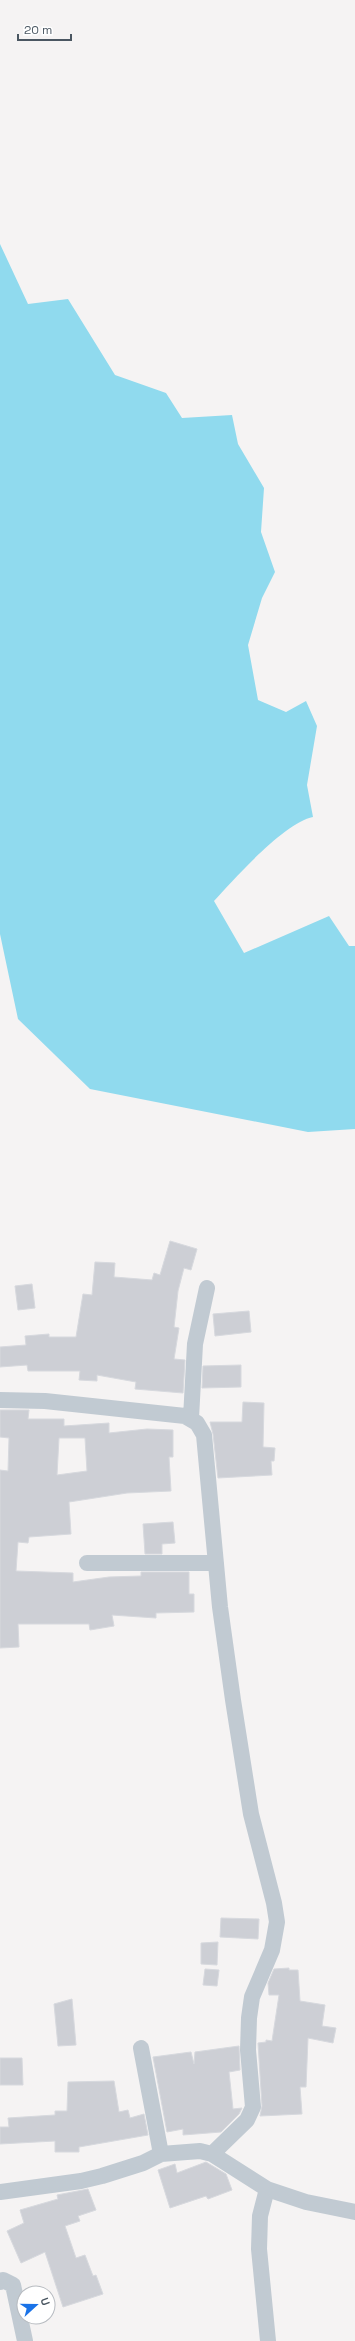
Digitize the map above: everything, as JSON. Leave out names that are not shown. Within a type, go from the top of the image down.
[{"type":"street","points":[[191,1418],[195,1344],[207,1288]]},
{"type":"street","points":[[0,1400],[45,1401],[180,1415],[191,1418],[201,1429],[206,1446],[226,1659],[247,1791],[260,1854],[274,1903],[276,1922],[272,1950],[252,1997],[249,2018],[248,2050],[253,2107],[247,2120],[212,2154]]},
{"type":"street","points":[[87,1564],[216,1563]]},
{"type":"street","points":[[141,2048],[161,2154]]},
{"type":"street","points":[[0,2192],[81,2181],[124,2170],[161,2154],[200,2151],[212,2154],[267,2189],[306,2202],[355,2212]]},
{"type":"street","points":[[267,2189],[260,2216],[259,2249],[268,2341]]},
{"type":"street","points":[[2,2281],[13,2285],[25,2341]]},
{"type":"water","points":[[0,244],[28,304],[68,299],[115,375],[166,393],[182,418],[232,415],[238,444],[264,488],[261,532],[275,572],[262,598],[248,645],[258,700],[286,712],[306,701],[317,726],[307,785],[313,817],[302,821],[275,840],[247,866],[214,901],[244,953],[329,916],[349,946],[355,946],[355,1129],[308,1132],[90,1089],[18,1019],[0,934]]},
{"type":"building","points":[[170,1241],[197,1249],[191,1270],[184,1268],[178,1291],[174,1327],[179,1328],[174,1359],[185,1360],[183,1393],[135,1389],[136,1382],[97,1375],[97,1381],[79,1380],[80,1371],[28,1371],[27,1365],[0,1367],[0,1347],[26,1345],[25,1336],[49,1334],[49,1337],[76,1337],[83,1294],[92,1295],[95,1262],[115,1263],[114,1277],[152,1280],[154,1273],[160,1275]]},
{"type":"building","points":[[32,1284],[35,1308],[18,1310],[15,1286]]},
{"type":"building","points":[[249,1311],[251,1332],[215,1336],[213,1314]]},
{"type":"building","points":[[241,1365],[241,1387],[202,1388],[203,1366]]},
{"type":"building","points":[[243,1402],[264,1403],[263,1447],[275,1448],[274,1461],[271,1461],[272,1475],[218,1478],[213,1434],[210,1422],[242,1422]]},
{"type":"building","points":[[0,1410],[29,1410],[28,1419],[64,1419],[64,1426],[109,1423],[109,1433],[147,1429],[173,1430],[173,1457],[169,1457],[171,1491],[127,1493],[69,1502],[71,1534],[29,1537],[28,1543],[18,1542],[16,1571],[73,1573],[73,1582],[109,1577],[141,1576],[141,1572],[189,1572],[189,1594],[194,1594],[194,1612],[156,1613],[156,1618],[112,1615],[114,1626],[90,1630],[89,1624],[18,1624],[19,1647],[0,1648],[0,1470],[8,1471],[9,1438],[0,1437]],"holes":[[[59,1438],[85,1438],[87,1471],[57,1475]]]},
{"type":"building","points":[[173,1522],[175,1543],[162,1544],[162,1554],[145,1554],[143,1524]]},
{"type":"building","points":[[221,1918],[259,1919],[258,1939],[220,1937]]},
{"type":"building","points":[[218,1942],[217,1965],[201,1964],[201,1943]]},
{"type":"building","points":[[289,1968],[289,1970],[298,1970],[300,2001],[325,2005],[322,2026],[336,2028],[333,2043],[308,2038],[306,2087],[300,2087],[302,2114],[260,2116],[262,2106],[258,2043],[266,2042],[266,2040],[272,2041],[279,1995],[269,1995],[268,1983],[274,1969]]},
{"type":"building","points":[[205,1969],[219,1970],[217,1986],[203,1985]]},
{"type":"building","points":[[72,1999],[76,2045],[58,2046],[54,2004]]},
{"type":"building","points":[[239,2046],[240,2070],[229,2072],[233,2109],[242,2108],[239,2114],[221,2132],[183,2135],[183,2129],[167,2132],[153,2057],[191,2052],[194,2064],[195,2052]]},
{"type":"building","points":[[0,2058],[22,2058],[23,2085],[0,2085]]},
{"type":"building","points":[[114,2081],[119,2112],[128,2110],[130,2118],[144,2114],[148,2135],[79,2147],[79,2152],[55,2152],[55,2141],[0,2144],[0,2127],[9,2127],[8,2118],[55,2115],[55,2111],[67,2111],[68,2082]]},
{"type":"building","points":[[206,2162],[226,2174],[232,2190],[208,2199],[206,2196],[170,2208],[158,2170],[175,2164],[177,2173]]},
{"type":"building","points":[[88,2189],[96,2210],[78,2216],[80,2221],[65,2226],[76,2258],[85,2255],[93,2276],[96,2275],[103,2294],[63,2307],[45,2252],[21,2263],[7,2231],[24,2223],[20,2210],[58,2199],[57,2195]]}]
